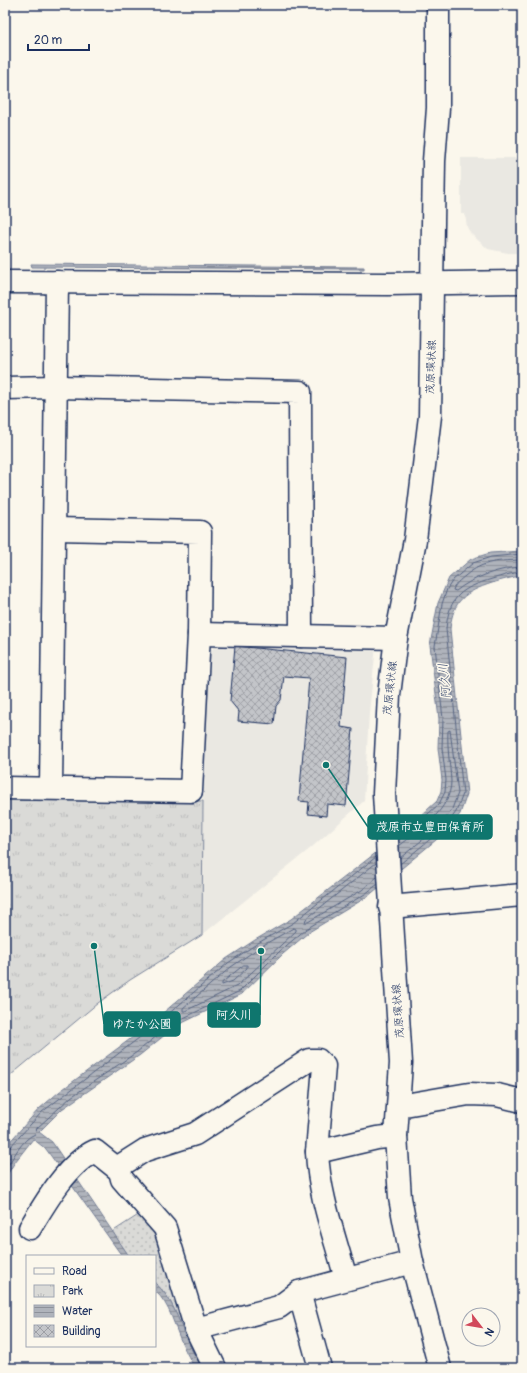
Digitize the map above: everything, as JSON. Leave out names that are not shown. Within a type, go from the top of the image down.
[{"type":"street","name":"茂原環状線","points":[[438,5],[438,108],[434,161],[430,416],[415,540],[396,638],[389,695],[384,794],[390,907],[400,1040],[399,1106],[396,1136],[400,1198],[412,1262],[440,1368]]},
{"type":"street","points":[[5,282],[388,284],[522,282]]},
{"type":"street","points":[[51,788],[57,282]]},
{"type":"street","points":[[5,388],[56,387],[300,392],[301,636]]},
{"type":"street","points":[[5,788],[191,791],[199,634],[200,532],[55,528]]},
{"type":"street","points":[[199,634],[396,638]]},
{"type":"street","points":[[390,907],[522,895]]},
{"type":"street","points":[[120,1172],[123,1164],[144,1150],[195,1134],[309,1060],[318,1060],[324,1066],[317,1152],[318,1178],[346,1279]]},
{"type":"street","points":[[399,1106],[469,1094],[497,1095],[522,1101]]},
{"type":"street","points":[[317,1152],[377,1138],[396,1136]]},
{"type":"street","points":[[30,1228],[52,1192],[86,1155],[95,1150],[120,1172],[122,1179],[165,1228],[196,1329],[215,1368]]},
{"type":"street","points":[[196,1329],[279,1307],[299,1292],[412,1262]]},
{"type":"street","points":[[299,1292],[320,1368]]},
{"type":"shaded area","points":[[461,158],[522,158],[522,253],[508,253],[488,249],[471,234],[467,227],[465,214],[461,214]]},
{"type":"shaded area","points":[[218,645],[376,646],[369,713],[364,801],[312,847],[202,935],[203,801],[208,651]]},
{"type":"green space","points":[[5,800],[203,801],[202,935],[130,980],[98,1003],[5,1080]]},
{"type":"green space","points":[[143,1212],[153,1225],[204,1368],[202,1368],[190,1347],[171,1302],[156,1284],[156,1255],[128,1255],[112,1232]]},
{"type":"water","points":[[31,264],[364,267],[364,269],[32,267]]},
{"type":"water","points":[[522,551],[522,576],[492,583],[474,590],[462,598],[454,611],[450,629],[467,794],[460,814],[448,830],[367,897],[309,932],[283,954],[242,994],[176,1026],[140,1055],[62,1109],[39,1132],[52,1142],[128,1255],[121,1255],[46,1149],[33,1139],[15,1162],[5,1178],[5,1147],[39,1109],[59,1092],[149,1025],[226,959],[291,919],[405,830],[437,801],[441,791],[442,780],[438,748],[439,719],[430,645],[438,603],[449,578],[471,559],[490,553]]},
{"type":"water","points":[[156,1284],[171,1302],[189,1344],[202,1368],[194,1368],[169,1309],[156,1292]]},
{"type":"building","points":[[235,646],[347,657],[341,727],[353,729],[346,806],[327,804],[326,816],[308,814],[309,802],[299,801],[309,678],[284,676],[281,700],[276,706],[274,724],[238,721],[239,712],[230,701]]},
{"type":"place","name":"茂原市立豊田保育所","points":[[326,765]]},
{"type":"place","name":"ゆたか公園","points":[[94,946]]},
{"type":"place","name":"阿久川","points":[[261,951]]}]
